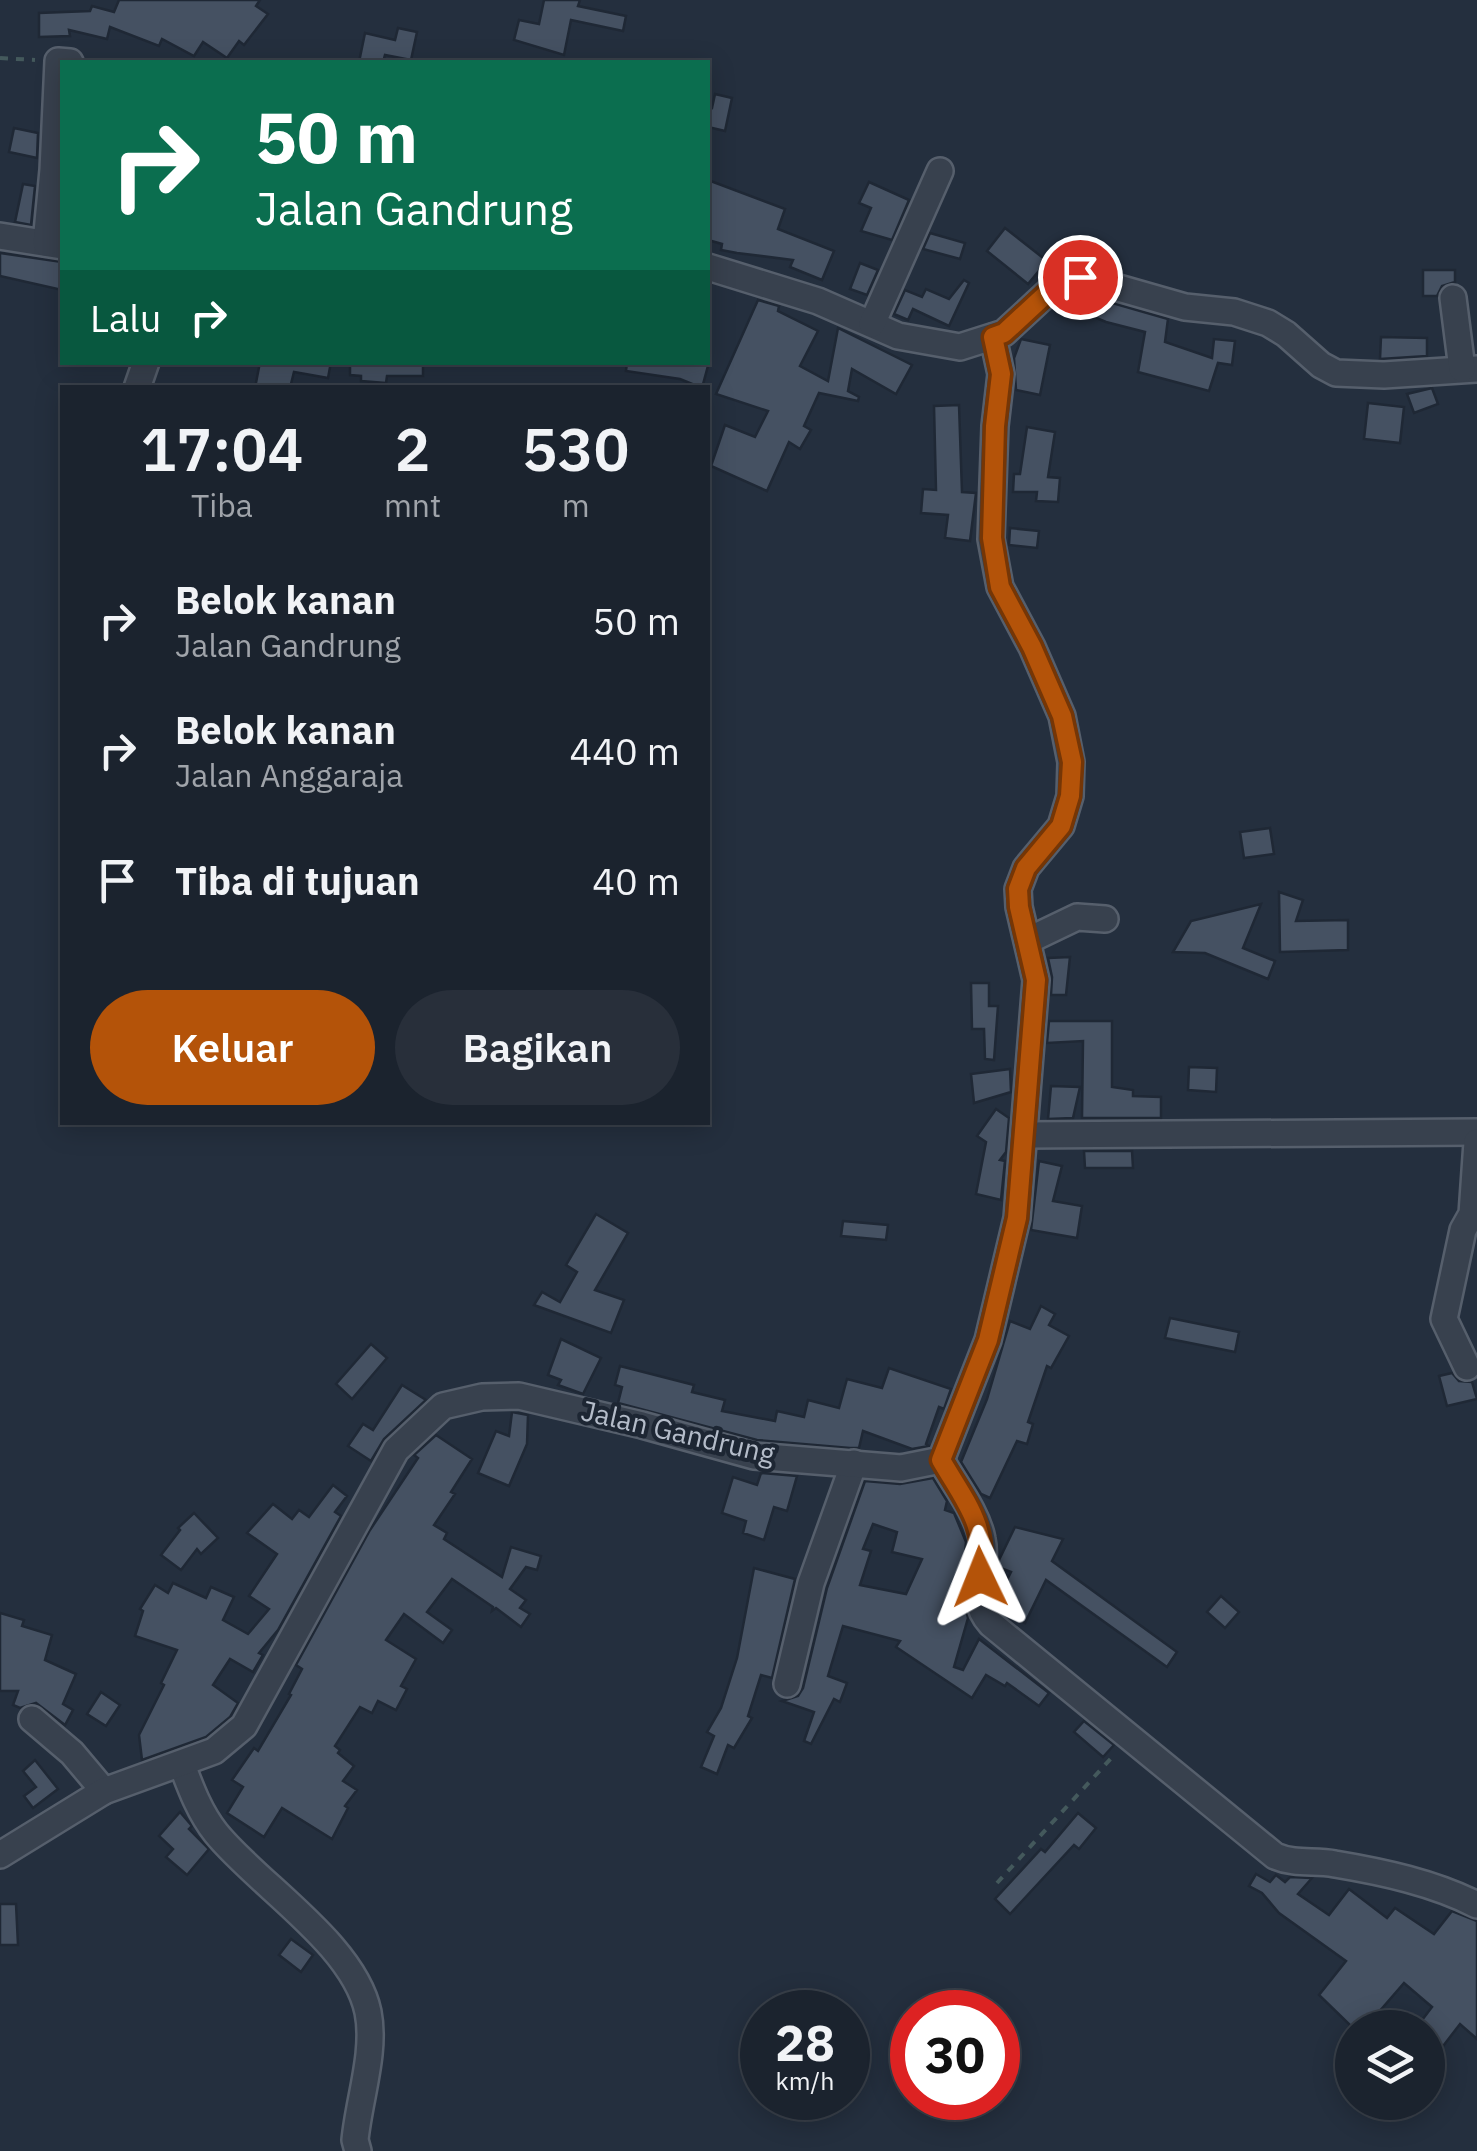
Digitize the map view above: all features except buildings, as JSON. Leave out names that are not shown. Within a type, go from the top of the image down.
[{"type":"street","points":[[0,236],[54,245],[53,170],[60,101]]},
{"type":"street","points":[[872,324],[940,171]]},
{"type":"street","points":[[710,268],[818,301],[898,336],[960,347],[1004,333],[1057,284],[1080,277],[1185,307],[1234,312],[1268,322],[1320,365],[1336,373],[1384,375],[1470,369],[1452,298]]},
{"type":"street","points":[[993,337],[1001,374],[995,426],[992,538],[997,571],[1000,587],[1062,716],[1072,762],[1070,796],[1061,826],[1026,868],[1018,889],[1036,980],[1017,1218],[988,1340],[941,1460],[982,1535],[984,1552],[978,1600],[982,1614],[1262,1846],[1288,1862],[1332,1863],[1440,1888],[1477,1905]]},
{"type":"street","points":[[1028,940],[1076,917],[1106,918]]},
{"type":"street","points":[[1026,1136],[1477,1132]]},
{"type":"street","points":[[1467,1366],[1444,1319],[1463,1230],[1472,1214],[1477,1142]]},
{"type":"street","name":"Jalan Gandrung","points":[[0,1855],[104,1792],[214,1751],[244,1726],[396,1450],[442,1406],[482,1397],[520,1396],[642,1424],[754,1456],[901,1468],[941,1460]]},
{"type":"street","points":[[787,1684],[811,1583],[854,1463]]},
{"type":"street","points":[[32,1718],[72,1753],[104,1792]]},
{"type":"street","points":[[182,1765],[214,1831],[318,1934],[365,2000],[370,2025],[355,2140],[358,2151]]},
{"type":"path","points":[[0,58],[60,62]]},
{"type":"path","points":[[997,1883],[1131,1736]]},
{"type":"route","points":[[980,1577],[982,1535],[941,1460],[988,1340],[1017,1218],[1036,980],[1018,889],[1026,868],[1061,826],[1070,796],[1072,762],[1062,716],[1000,587],[992,538],[995,426],[1001,374],[993,337],[1004,333],[1057,284],[1080,277]]}]
